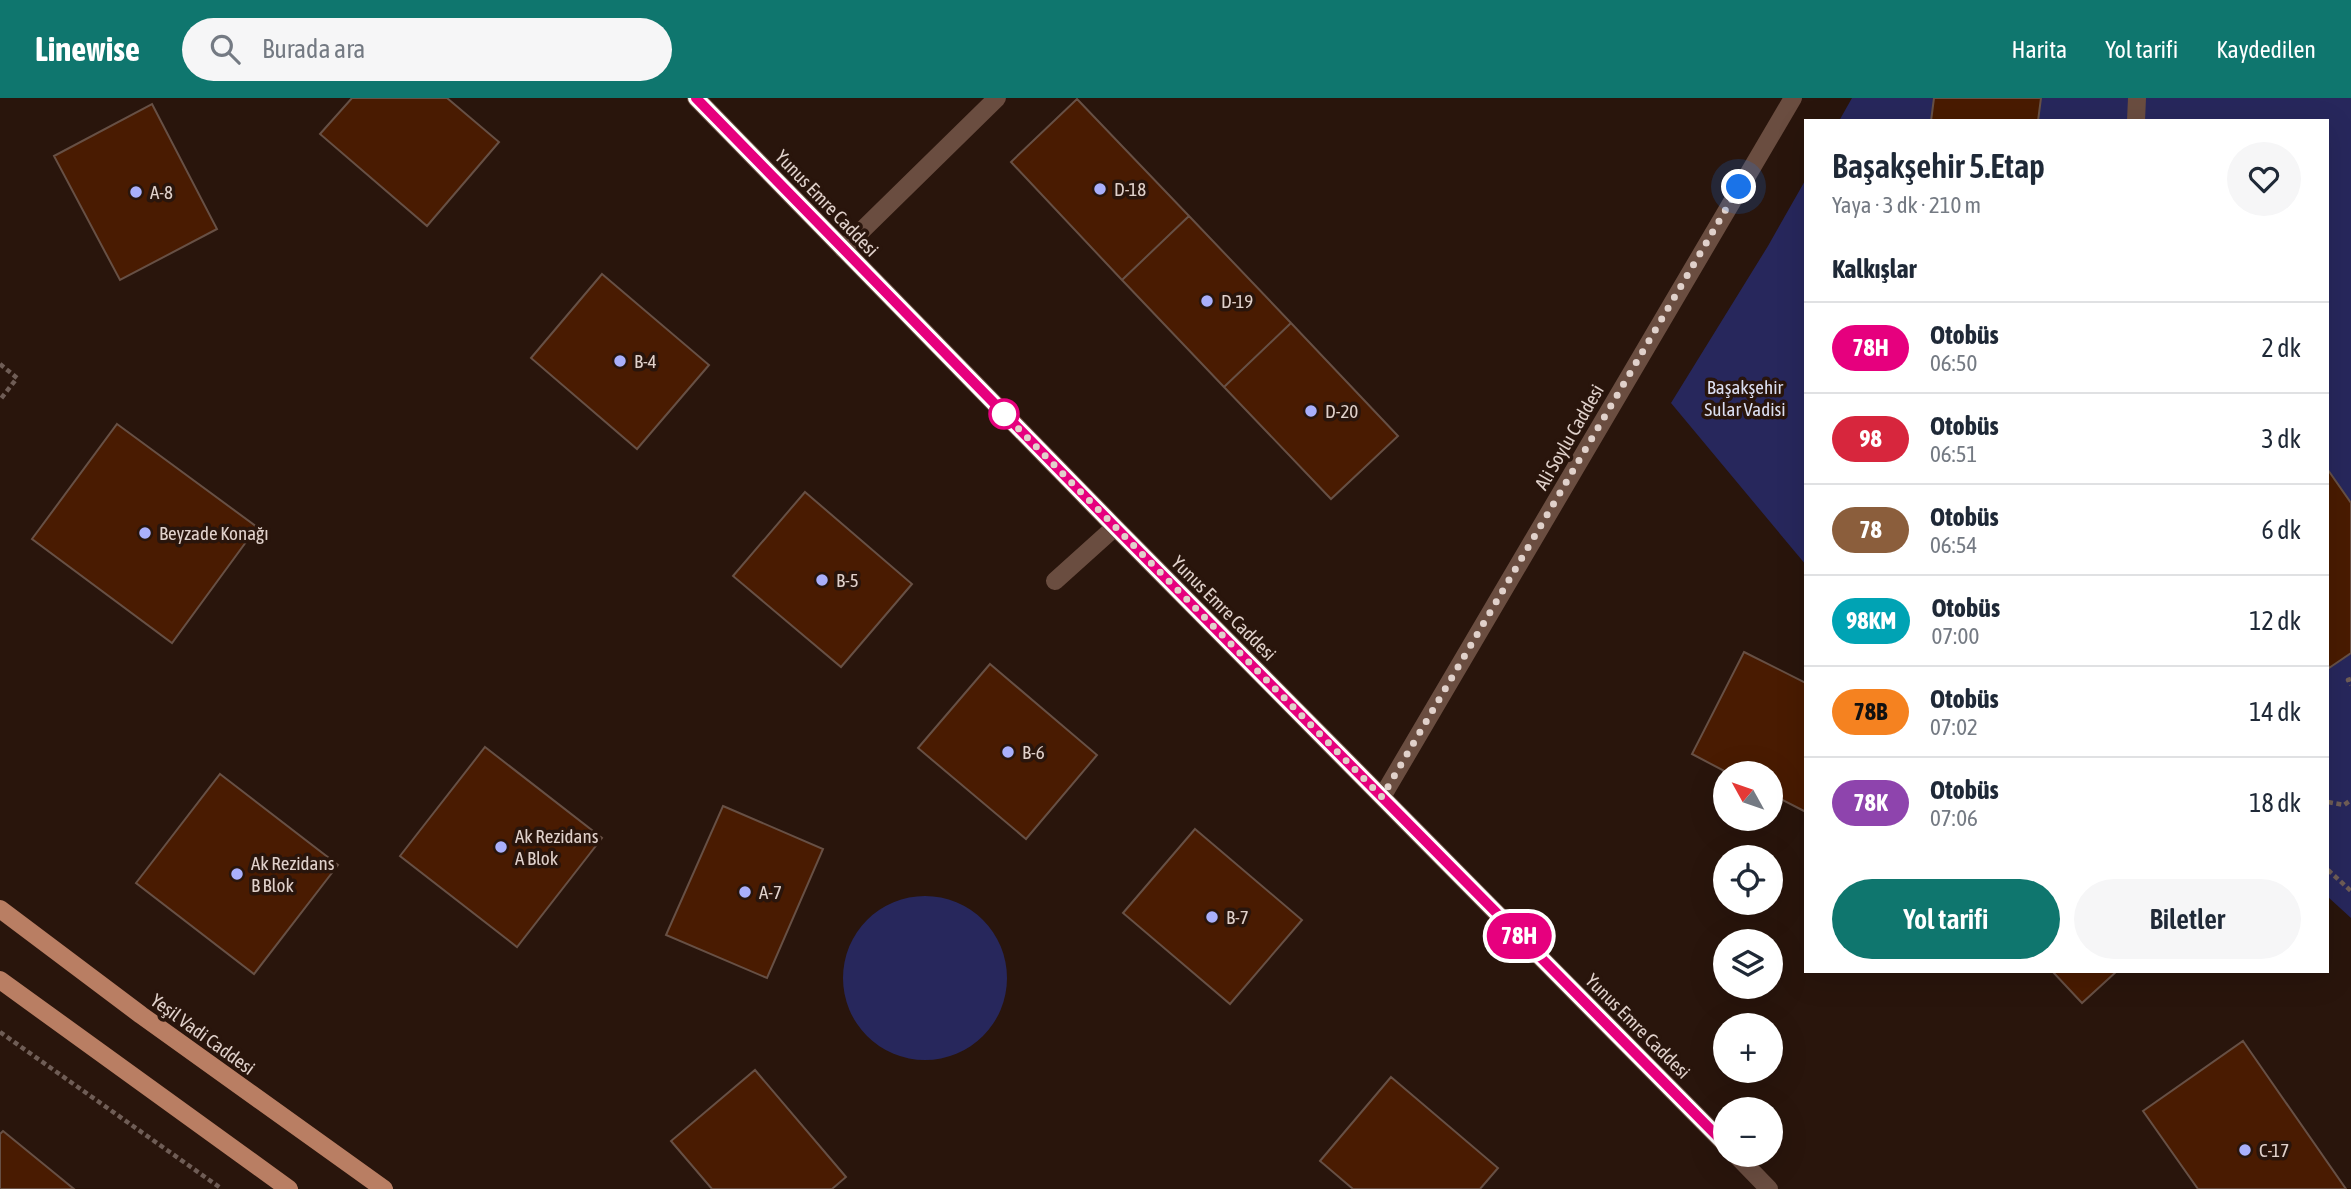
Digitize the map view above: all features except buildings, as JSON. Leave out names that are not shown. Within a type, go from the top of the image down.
[{"type":"main road","name":"Yeşil Vadi Caddesi","points":[[0,909],[141,1016],[384,1189]]},
{"type":"main road","points":[[0,980],[289,1189]]},
{"type":"street","name":"Yunus Emre Caddesi","points":[[696,98],[1115,527],[1713,1132]]},
{"type":"street","points":[[843,249],[997,98]]},
{"type":"street","name":"Ali Soylu Caddesi","points":[[1382,797],[1793,98]]},
{"type":"street","points":[[2136,119],[2137,98]]},
{"type":"street","points":[[1055,581],[1115,527]]},
{"type":"street","points":[[1748,1167],[1769,1189]]},
{"type":"path","points":[[0,364],[17,378],[0,400]]},
{"type":"path","points":[[2351,679],[2348,680],[2351,685]]},
{"type":"path","points":[[2329,802],[2344,805],[2351,800]]},
{"type":"path","points":[[2329,871],[2351,891]]},
{"type":"path","points":[[0,1032],[222,1189]]},
{"type":"green space","points":[[1852,98],[2351,98],[2351,918],[2329,898],[2329,119],[1840,119]]},
{"type":"green space","name":"Başakşehir Sular Vadisi","points":[[1804,183],[1804,563],[1671,403]]},
{"type":"green space","points":[[925,896],[956,902],[983,920],[1001,947],[1007,978],[1001,1009],[983,1036],[956,1054],[925,1060],[894,1054],[867,1036],[849,1009],[843,978],[849,947],[867,920],[894,902]]},
{"type":"bus line","name":"78H","points":[[696,98],[1115,527],[1713,1132]]},
{"type":"place","name":"D-18","points":[[1100,189]]},
{"type":"place","name":"A-8","points":[[136,192]]},
{"type":"place","name":"D-19","points":[[1207,301]]},
{"type":"place","name":"B-4","points":[[620,361]]},
{"type":"place","name":"D-20","points":[[1311,411]]},
{"type":"place","name":"Beyzade Konağı","points":[[145,533]]},
{"type":"place","name":"B-5","points":[[822,580]]},
{"type":"place","name":"B-6","points":[[1008,752]]},
{"type":"place","name":"Ak Rezidans A Blok","points":[[501,847]]},
{"type":"place","name":"Ak Rezidans B Blok","points":[[237,874]]},
{"type":"place","name":"A-7","points":[[745,892]]},
{"type":"place","name":"B-7","points":[[1212,917]]},
{"type":"place","name":"C-17","points":[[2245,1150]]},
{"type":"route","points":[[1004,414],[998,408],[1382,797],[1739,187]]}]
